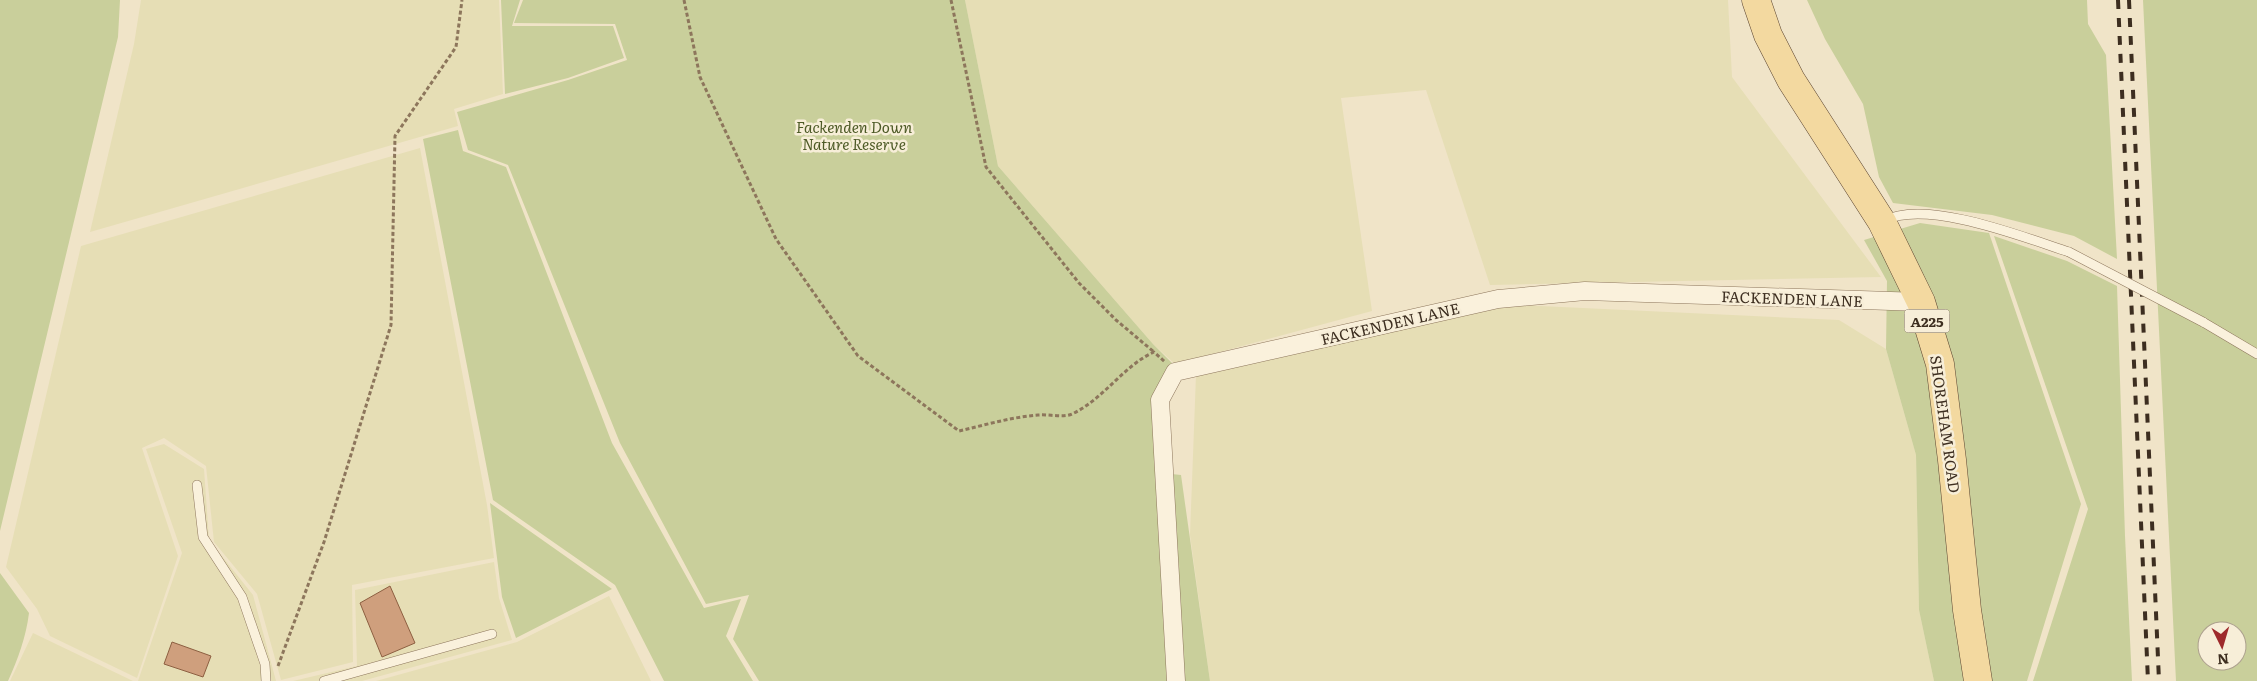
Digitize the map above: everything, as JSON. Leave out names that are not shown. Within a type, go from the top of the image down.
[{"type":"main road","name":"SHOREHAM ROAD","points":[[1756,0],[1768,35],[1791,80],[1882,222],[1921,302],[1940,364],[1967,610],[1978,681]]},
{"type":"street","name":"FACKENDEN LANE","points":[[1175,372],[1498,299],[1585,291],[1921,302]]},
{"type":"street","points":[[1175,372],[1160,400],[1176,681]]},
{"type":"lane","points":[[1882,222],[1892,216],[1916,213],[1982,223],[2069,252],[2203,322],[2257,354]]},
{"type":"lane","points":[[196,485],[203,537],[242,597],[265,664],[266,681]]},
{"type":"lane","points":[[324,681],[492,634]]},
{"type":"path","points":[[276,672],[324,542],[391,325],[395,136],[456,47],[462,0]]},
{"type":"path","points":[[684,0],[700,77],[776,240],[858,356],[960,431],[1039,415],[1070,415],[1087,406],[1117,381],[1138,359],[1154,352]]},
{"type":"path","points":[[951,0],[986,167],[1080,283],[1116,320],[1175,372]]},
{"type":"shaded area","points":[[141,0],[499,0],[503,94],[454,109],[458,126],[90,232],[134,44]]},
{"type":"shaded area","points":[[965,0],[1728,0],[1732,77],[1881,277],[1490,285],[1426,90],[1341,98],[1372,311],[1175,364],[1153,344],[998,166]]},
{"type":"shaded area","points":[[420,148],[487,505],[494,558],[352,585],[353,662],[281,680],[257,594],[214,542],[206,466],[164,438],[142,448],[178,556],[137,678],[50,636],[37,609],[6,567],[81,246]]},
{"type":"shaded area","points":[[1496,304],[1839,320],[1886,349],[1916,455],[1919,610],[1934,681],[1210,681],[1190,535],[1196,375]]},
{"type":"shaded area","points":[[164,444],[204,469],[209,540],[253,595],[276,681],[138,681],[182,553],[146,449]]},
{"type":"shaded area","points":[[494,562],[499,598],[512,640],[362,681],[293,681],[357,666],[355,590]]},
{"type":"shaded area","points":[[609,596],[651,681],[376,681],[517,642]]},
{"type":"shaded area","points":[[33,633],[133,681],[10,681]]},
{"type":"green space","points":[[0,0],[120,0],[118,37],[0,531]]},
{"type":"green space","points":[[501,0],[520,0],[512,26],[613,26],[624,58],[568,78],[505,94]]},
{"type":"green space","name":"Fackenden Down Nature Reserve","points":[[523,0],[965,0],[998,166],[1153,344],[1173,364],[1155,401],[1162,473],[1181,475],[1210,681],[759,681],[733,639],[749,595],[706,604],[620,443],[508,165],[468,150],[457,112],[568,80],[627,60],[615,24],[514,23]]},
{"type":"green space","points":[[1807,0],[2087,0],[2088,24],[2106,55],[2117,259],[2074,236],[1992,215],[1893,203],[1879,177],[1863,104],[1825,39]]},
{"type":"green space","points":[[2143,0],[2257,0],[2257,681],[2176,681]]},
{"type":"green space","points":[[458,130],[463,151],[506,167],[612,443],[704,608],[741,599],[726,636],[753,681],[664,681],[615,585],[493,500],[423,139]]},
{"type":"green space","points":[[1920,223],[1989,233],[2081,504],[2027,681],[1934,681],[1919,610],[1916,455],[1886,349],[1887,281],[1864,240]]},
{"type":"green space","points":[[1994,236],[2067,261],[2117,286],[2132,681],[2033,681],[2088,509]]},
{"type":"green space","points":[[490,503],[612,589],[516,638],[502,597]]},
{"type":"green space","points":[[0,573],[29,613],[21,648],[8,681],[0,681]]},
{"type":"building","points":[[390,586],[415,643],[382,657],[360,603]]},
{"type":"building","points":[[172,642],[211,656],[203,677],[164,664]]},
{"type":"railway","points":[[2118,0],[2148,681]]},
{"type":"railway","points":[[2129,0],[2159,681]]}]
